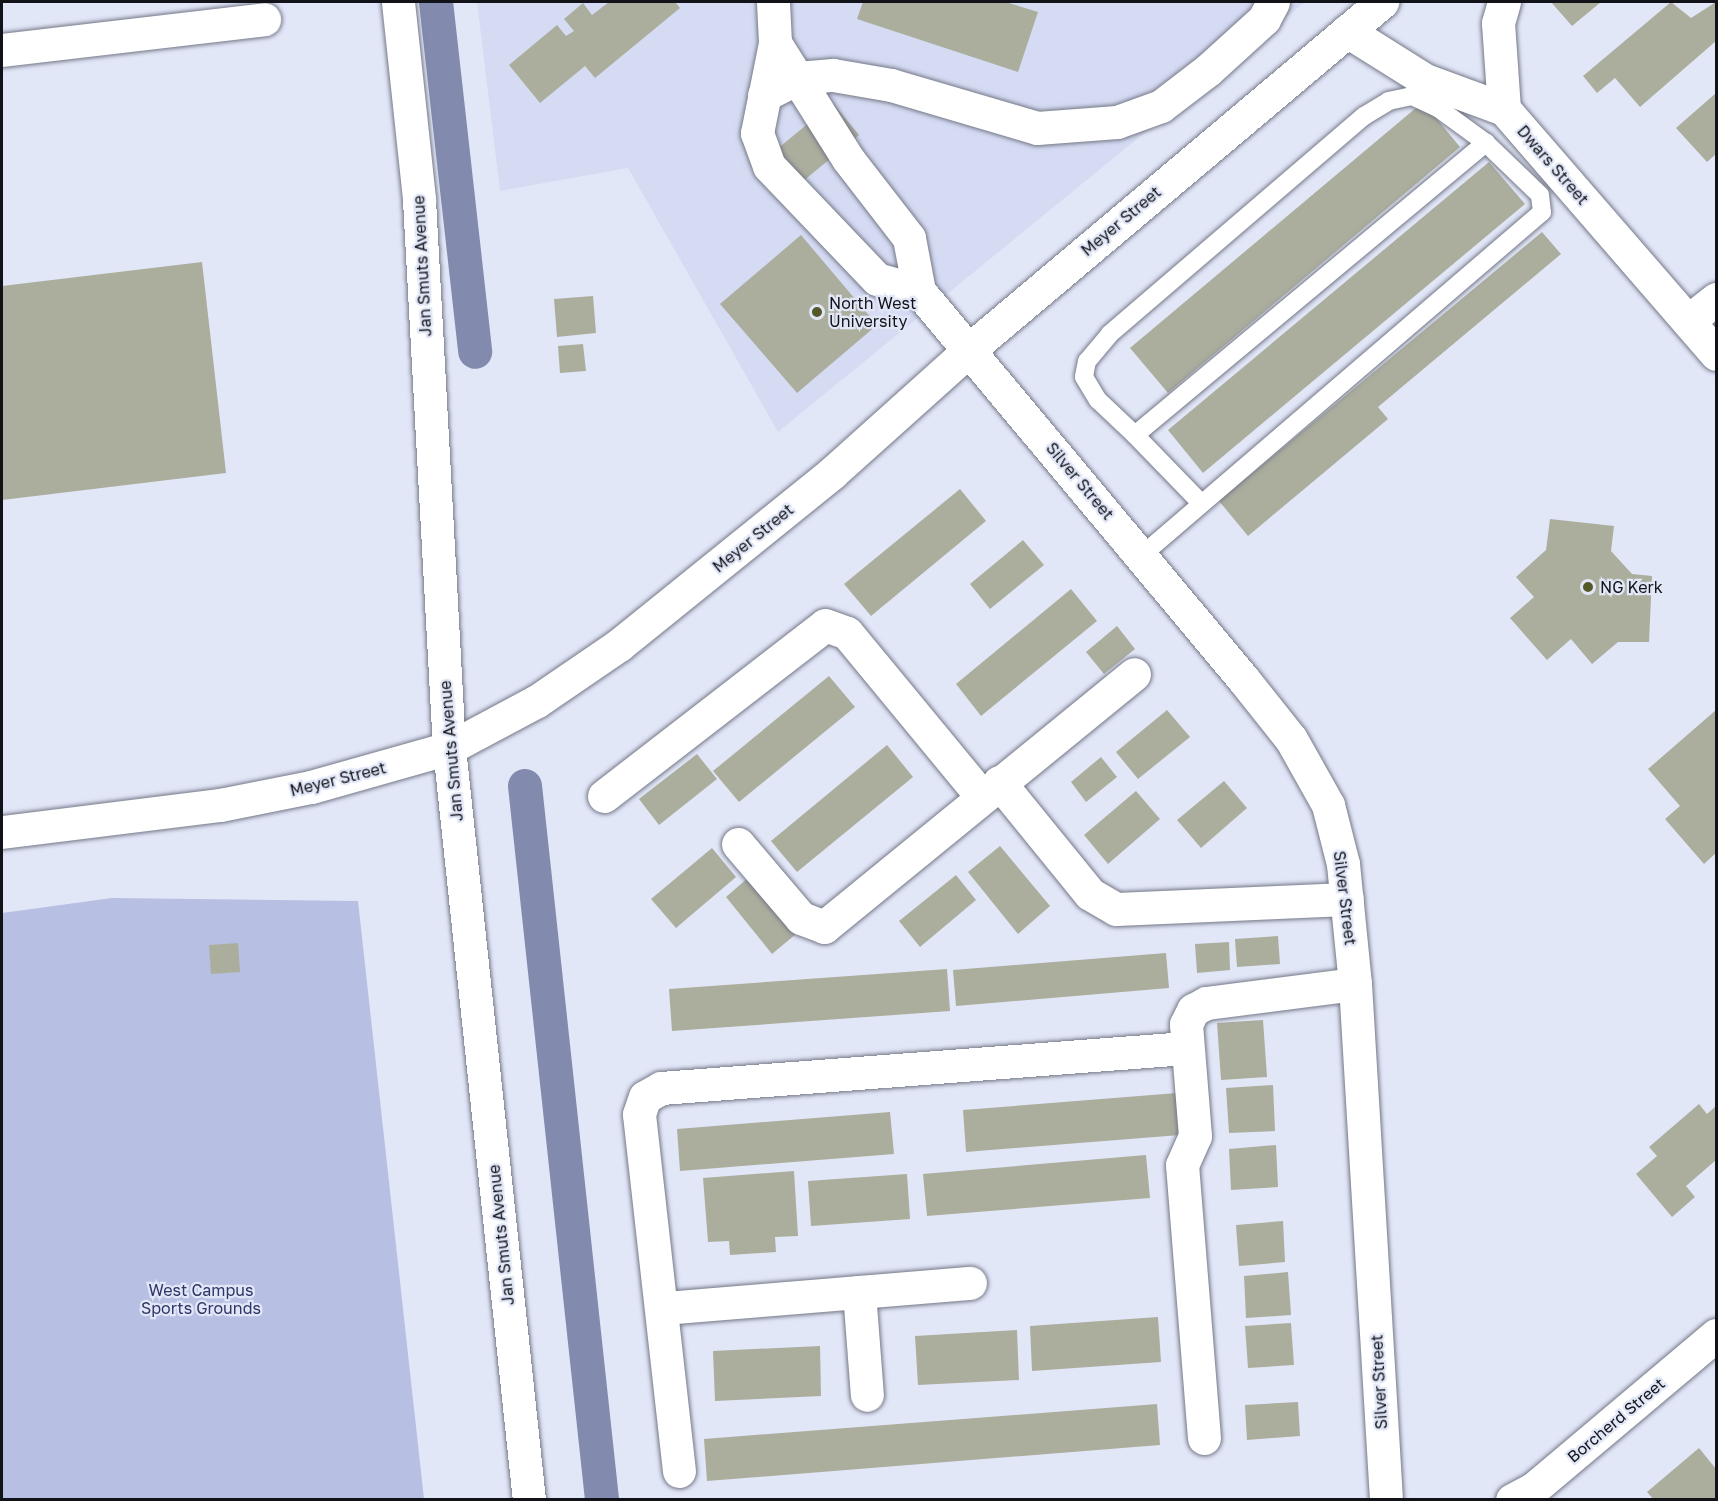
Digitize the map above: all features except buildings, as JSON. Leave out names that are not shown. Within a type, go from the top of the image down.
[{"type":"street","name":"Jan Smuts Avenue","points":[[398,2],[419,200],[449,748],[529,1500]]},
{"type":"street","points":[[773,2],[775,43],[757,133],[769,166],[876,279],[919,291],[909,238],[848,159],[775,43]]},
{"type":"street","points":[[764,95],[797,78],[833,75],[891,85],[1038,128],[1117,122],[1161,106],[1208,70],[1264,19],[1273,2]]},
{"type":"street","name":"Meyer Street","points":[[2,832],[220,805],[449,748],[537,701],[620,645],[832,473],[970,349],[1382,2]]},
{"type":"street","points":[[1504,2],[1498,23],[1504,109]]},
{"type":"street","points":[[2,50],[264,19]]},
{"type":"street","name":"Dwars Street","points":[[1347,31],[1425,80],[1504,109],[1716,354]]},
{"type":"street","name":"Silver Street","points":[[919,291],[1141,555],[1313,772],[1343,864],[1347,899],[1355,984],[1386,1500]]},
{"type":"street","points":[[1688,321],[1716,299]]},
{"type":"street","points":[[604,796],[825,625],[847,633],[990,790],[1090,894],[1116,909],[1347,899]]},
{"type":"street","points":[[738,844],[801,918],[824,927],[1134,674]]},
{"type":"street","points":[[1204,1438],[1182,1164],[1195,1136],[1186,1048],[1186,1024],[1199,1006],[1355,984]]},
{"type":"street","points":[[679,1471],[664,1308],[639,1114],[652,1091],[1186,1048]]},
{"type":"street","points":[[664,1308],[970,1283]]},
{"type":"street","points":[[859,1292],[867,1395]]},
{"type":"street","name":"Borcherd Street","points":[[1529,1496],[1716,1335]]},
{"type":"lane","points":[[1141,555],[1200,502],[1542,212],[1540,195],[1486,143],[1412,96],[1389,101],[1364,116],[1110,334],[1087,361],[1084,377],[1098,400],[1200,502]]},
{"type":"lane","points":[[1135,435],[1486,143]]},
{"type":"shaded area","name":"North West University","points":[[477,2],[1305,2],[778,432],[628,168],[500,191]]},
{"type":"green space","name":"West Campus Sports Grounds","points":[[112,898],[358,901],[424,1499],[2,1499],[2,913]]},
{"type":"waterway","points":[[436,2],[475,352]]},
{"type":"waterway","points":[[525,786],[602,1500]]},
{"type":"place","name":"North West University","points":[[817,312]]},
{"type":"place","name":"NG Kerk","points":[[1588,587]]}]
